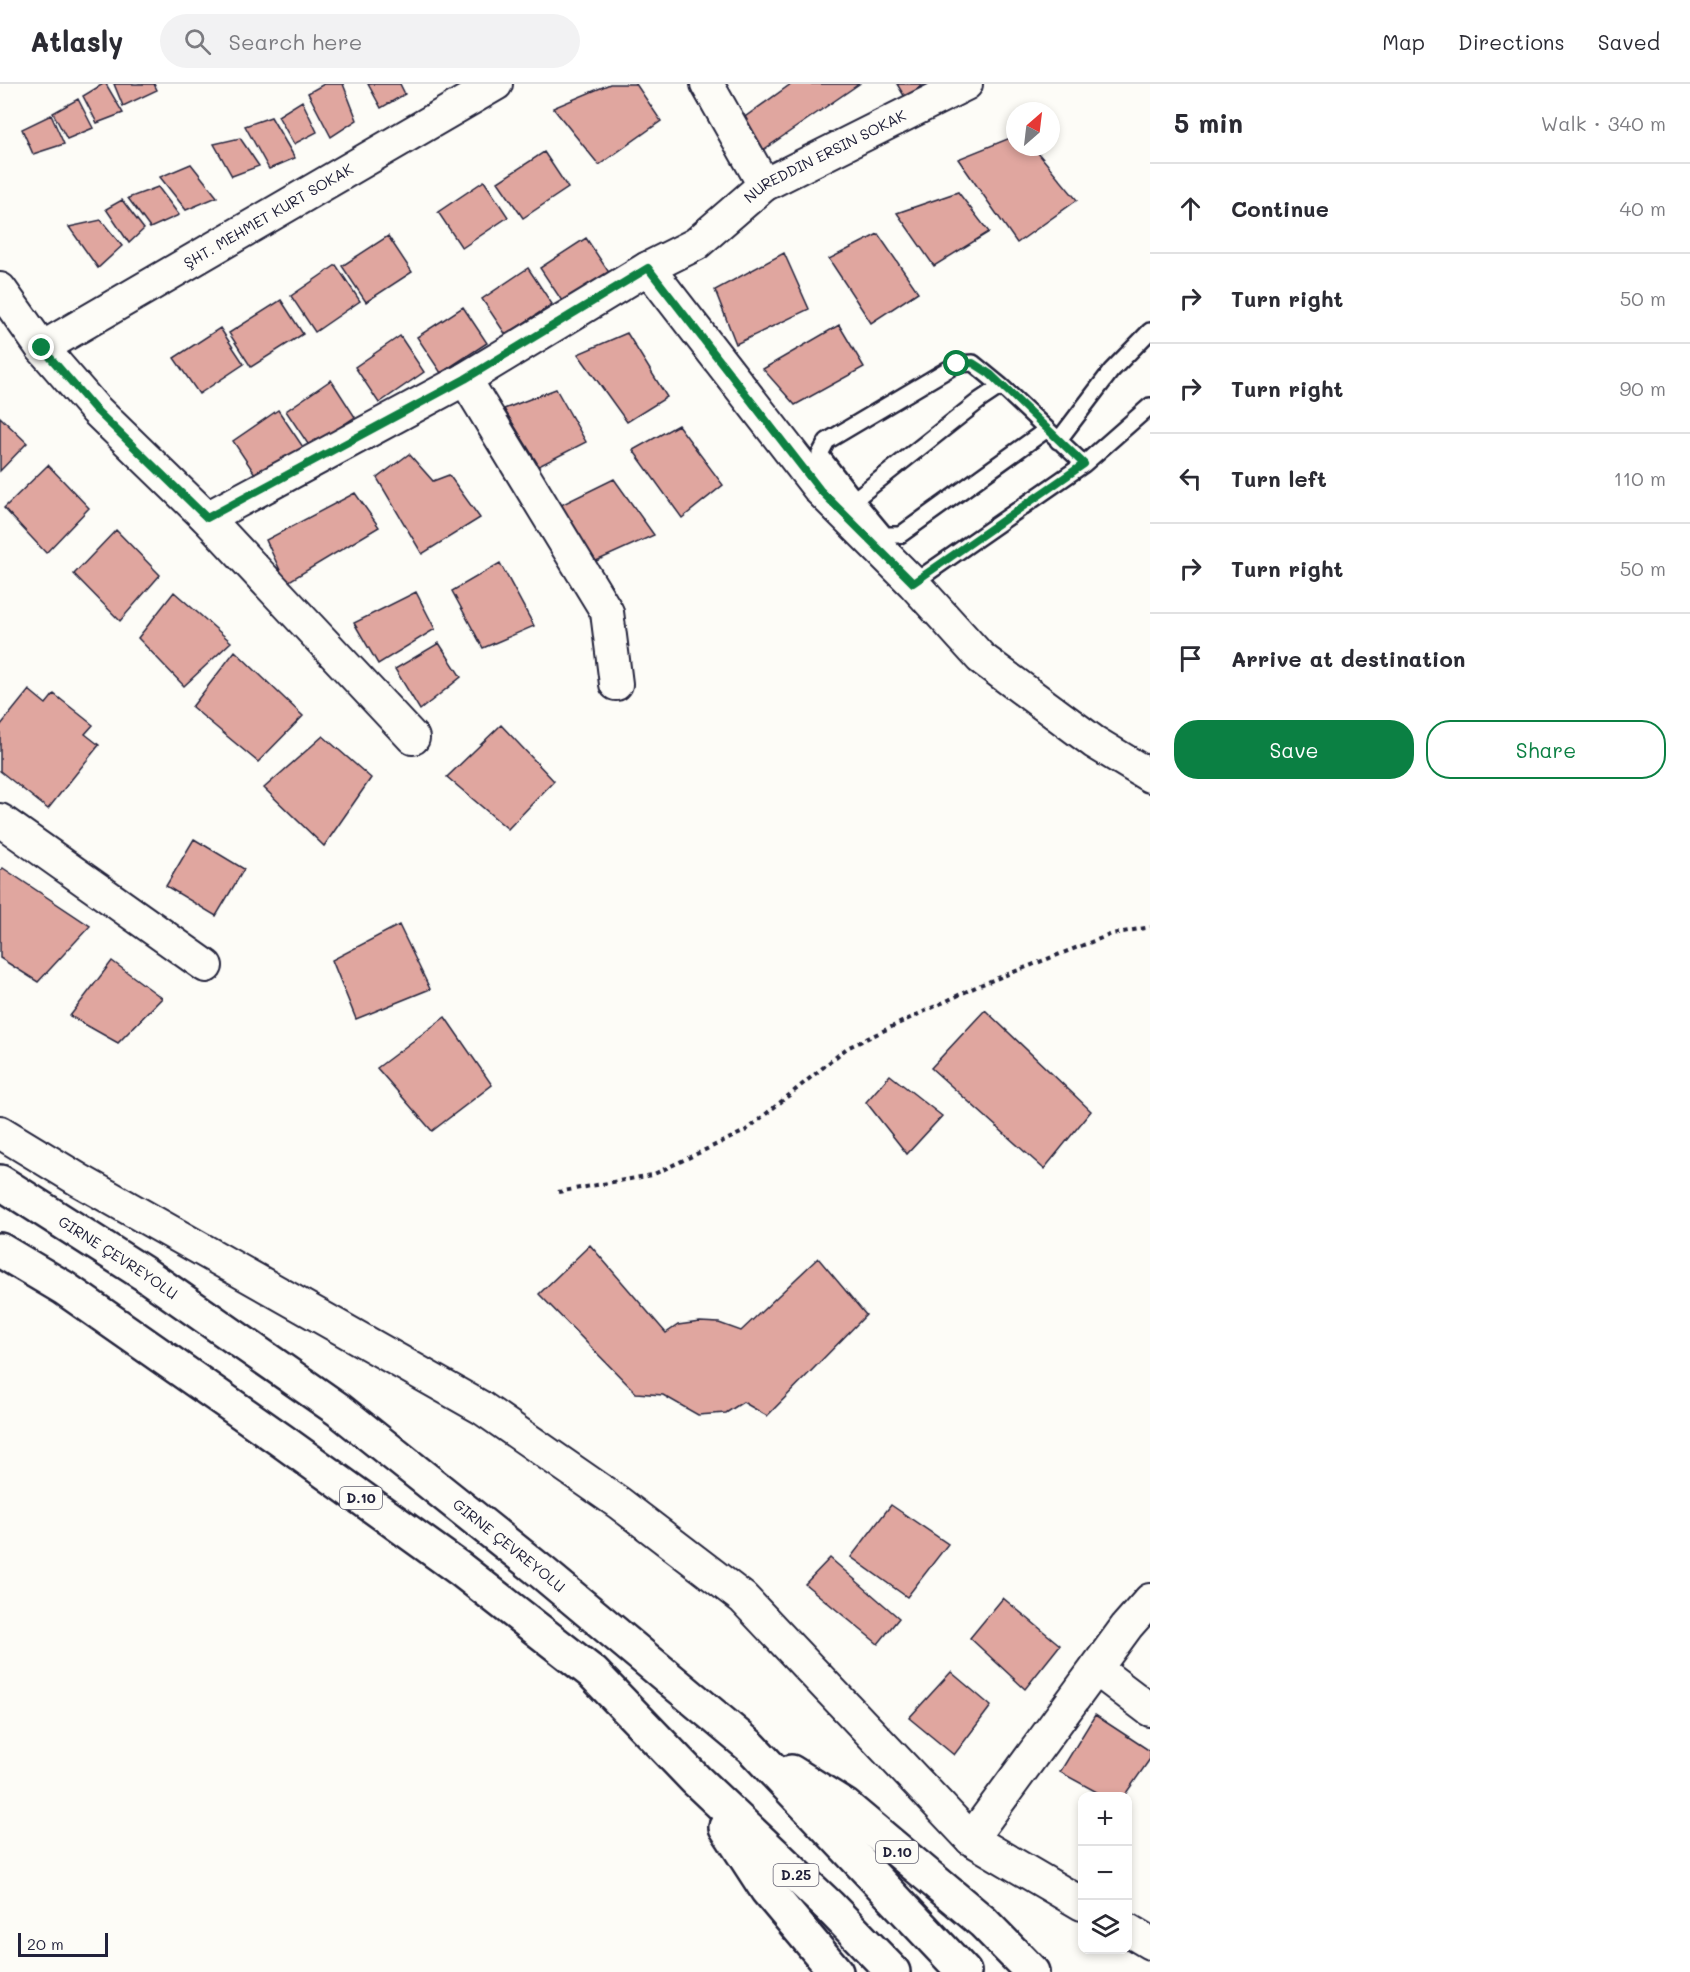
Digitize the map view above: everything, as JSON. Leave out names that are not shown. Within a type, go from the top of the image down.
[{"type":"highway","name":"GIRNE ÇEVREYOLU","points":[[0,1182],[143,1273],[339,1410],[543,1573],[751,1747],[964,1972]]},
{"type":"highway","name":"D.10","points":[[0,1250],[64,1288],[460,1569],[593,1673],[696,1780],[767,1890],[836,1972]]},
{"type":"highway","name":"D.10","points":[[751,1747],[845,1806],[983,1922],[1032,1972]]},
{"type":"highway","name":"D.25","points":[[696,1780],[829,1906],[893,1972]]},
{"type":"street","name":"ŞHT. MEHMET KURT SOKAK","points":[[42,348],[496,84]]},
{"type":"street","points":[[707,84],[764,185]]},
{"type":"street","name":"NUREDDIN ERSIN SOKAK","points":[[207,518],[465,379],[648,268],[696,244],[764,185],[966,84]]},
{"type":"street","points":[[648,268],[820,490],[913,583],[981,658],[1094,742],[1150,776]]},
{"type":"street","points":[[0,289],[42,348],[95,409],[207,518],[413,738]]},
{"type":"street","points":[[465,379],[607,612],[616,684]]},
{"type":"street","points":[[0,820],[206,966]]},
{"type":"street","points":[[0,1132],[79,1180],[482,1408],[619,1503],[743,1598],[971,1839],[1078,1901]]},
{"type":"street","points":[[971,1839],[1096,1669],[1150,1600]]},
{"type":"street","points":[[1096,1669],[1150,1710]]},
{"type":"street","points":[[1132,1932],[1150,1943]]},
{"type":"lane","points":[[1058,441],[1111,371],[1150,331]]},
{"type":"lane","points":[[1046,430],[900,535],[885,535],[820,454],[827,441],[957,364],[973,363],[1001,386],[1084,464]]},
{"type":"lane","points":[[855,499],[1001,386]]},
{"type":"lane","points":[[913,583],[1084,464],[1150,406]]},
{"type":"path","points":[[558,1192],[652,1175],[745,1131],[847,1048],[980,985],[1112,934],[1150,927]]},
{"type":"building","points":[[106,84],[123,113],[97,123],[83,96]]},
{"type":"building","points":[[114,84],[154,84],[157,90],[123,106]]},
{"type":"building","points":[[324,84],[343,84],[357,120],[331,137],[308,93]]},
{"type":"building","points":[[368,84],[400,84],[405,94],[381,108]]},
{"type":"building","points":[[610,84],[636,84],[661,121],[599,165],[553,108]]},
{"type":"building","points":[[791,84],[859,84],[760,152],[742,119]]},
{"type":"building","points":[[897,84],[923,84],[906,99]]},
{"type":"building","points":[[78,99],[93,128],[67,139],[53,113]]},
{"type":"building","points":[[302,101],[317,132],[294,144],[278,116]]},
{"type":"building","points":[[51,115],[64,144],[33,154],[22,129]]},
{"type":"building","points":[[271,117],[295,158],[269,169],[245,126]]},
{"type":"building","points":[[240,138],[259,166],[232,176],[214,144]]},
{"type":"building","points":[[1006,140],[1006,156],[1040,156],[1077,200],[1017,243],[958,159]]},
{"type":"building","points":[[544,152],[568,188],[523,218],[498,182]]},
{"type":"building","points":[[191,164],[217,197],[186,210],[160,177]]},
{"type":"building","points":[[484,181],[508,217],[462,248],[438,212]]},
{"type":"building","points":[[158,187],[179,215],[150,228],[128,198]]},
{"type":"building","points":[[958,192],[989,232],[934,266],[897,213]]},
{"type":"building","points":[[122,200],[144,229],[129,243],[106,209]]},
{"type":"building","points":[[101,220],[122,246],[98,268],[69,227]]},
{"type":"building","points":[[878,234],[918,292],[871,323],[829,259]]},
{"type":"building","points":[[388,236],[412,272],[366,302],[342,266]]},
{"type":"building","points":[[586,238],[610,274],[564,304],[540,268]]},
{"type":"building","points":[[784,253],[809,309],[736,344],[715,290]]},
{"type":"building","points":[[336,265],[360,301],[315,332],[291,296]]},
{"type":"building","points":[[528,268],[552,304],[506,335],[482,299]]},
{"type":"building","points":[[281,300],[303,334],[251,367],[229,333]]},
{"type":"building","points":[[463,307],[487,343],[441,373],[417,337]]},
{"type":"building","points":[[839,325],[864,367],[795,405],[763,369]]},
{"type":"building","points":[[220,328],[244,364],[199,394],[174,358]]},
{"type":"building","points":[[627,333],[667,397],[627,422],[578,354]]},
{"type":"building","points":[[400,336],[424,372],[379,403],[355,367]]},
{"type":"building","points":[[331,380],[355,417],[310,447],[286,411]]},
{"type":"building","points":[[556,389],[586,442],[539,466],[504,409]]},
{"type":"building","points":[[278,410],[303,447],[257,477],[233,441]]},
{"type":"building","points":[[0,417],[27,443],[0,471]]},
{"type":"building","points":[[678,425],[723,485],[682,518],[633,450]]},
{"type":"building","points":[[409,454],[433,481],[449,475],[480,518],[422,554],[377,478]]},
{"type":"building","points":[[48,465],[89,508],[46,553],[4,508]]},
{"type":"building","points":[[614,479],[654,535],[594,562],[561,505]]},
{"type":"building","points":[[355,493],[379,527],[286,583],[266,540]]},
{"type":"building","points":[[116,530],[160,575],[120,621],[74,574]]},
{"type":"building","points":[[500,563],[534,626],[483,648],[452,591]]},
{"type":"building","points":[[174,592],[231,642],[184,686],[138,638]]},
{"type":"building","points":[[416,592],[435,629],[378,664],[354,623]]},
{"type":"building","points":[[439,643],[461,677],[420,710],[395,669]]},
{"type":"building","points":[[235,651],[303,716],[258,762],[192,707]]},
{"type":"building","points":[[29,690],[46,704],[54,694],[93,725],[85,734],[99,745],[48,809],[0,771],[0,726]]},
{"type":"building","points":[[501,725],[554,781],[508,829],[447,777]]},
{"type":"building","points":[[323,736],[371,778],[324,846],[264,788]]},
{"type":"building","points":[[194,839],[244,869],[216,916],[166,886]]},
{"type":"building","points":[[3,868],[90,926],[38,982],[0,958],[0,871]]},
{"type":"building","points":[[399,925],[430,989],[356,1019],[332,960]]},
{"type":"building","points":[[112,961],[162,998],[118,1043],[70,1016]]},
{"type":"building","points":[[985,1010],[1091,1111],[1044,1169],[931,1068]]},
{"type":"building","points":[[445,1017],[492,1085],[432,1131],[377,1068]]},
{"type":"building","points":[[890,1075],[942,1116],[907,1154],[866,1102]]},
{"type":"building","points":[[590,1245],[666,1333],[678,1325],[700,1322],[719,1323],[741,1331],[818,1258],[866,1315],[767,1416],[743,1402],[726,1413],[698,1415],[663,1395],[636,1393],[539,1294]]},
{"type":"building","points":[[891,1505],[948,1544],[907,1597],[851,1557]]},
{"type":"building","points":[[830,1558],[899,1618],[878,1644],[805,1584]]},
{"type":"building","points":[[1003,1598],[1060,1645],[1025,1689],[970,1638]]},
{"type":"building","points":[[951,1672],[991,1706],[954,1755],[909,1718]]},
{"type":"building","points":[[1095,1715],[1150,1751],[1150,1759],[1127,1792],[1097,1792],[1060,1772]]},
{"type":"route","points":[[42,348],[95,409],[207,518],[465,379],[648,268],[820,490],[913,583],[1084,464],[1030,416],[980,366],[969,362],[957,364]]}]
